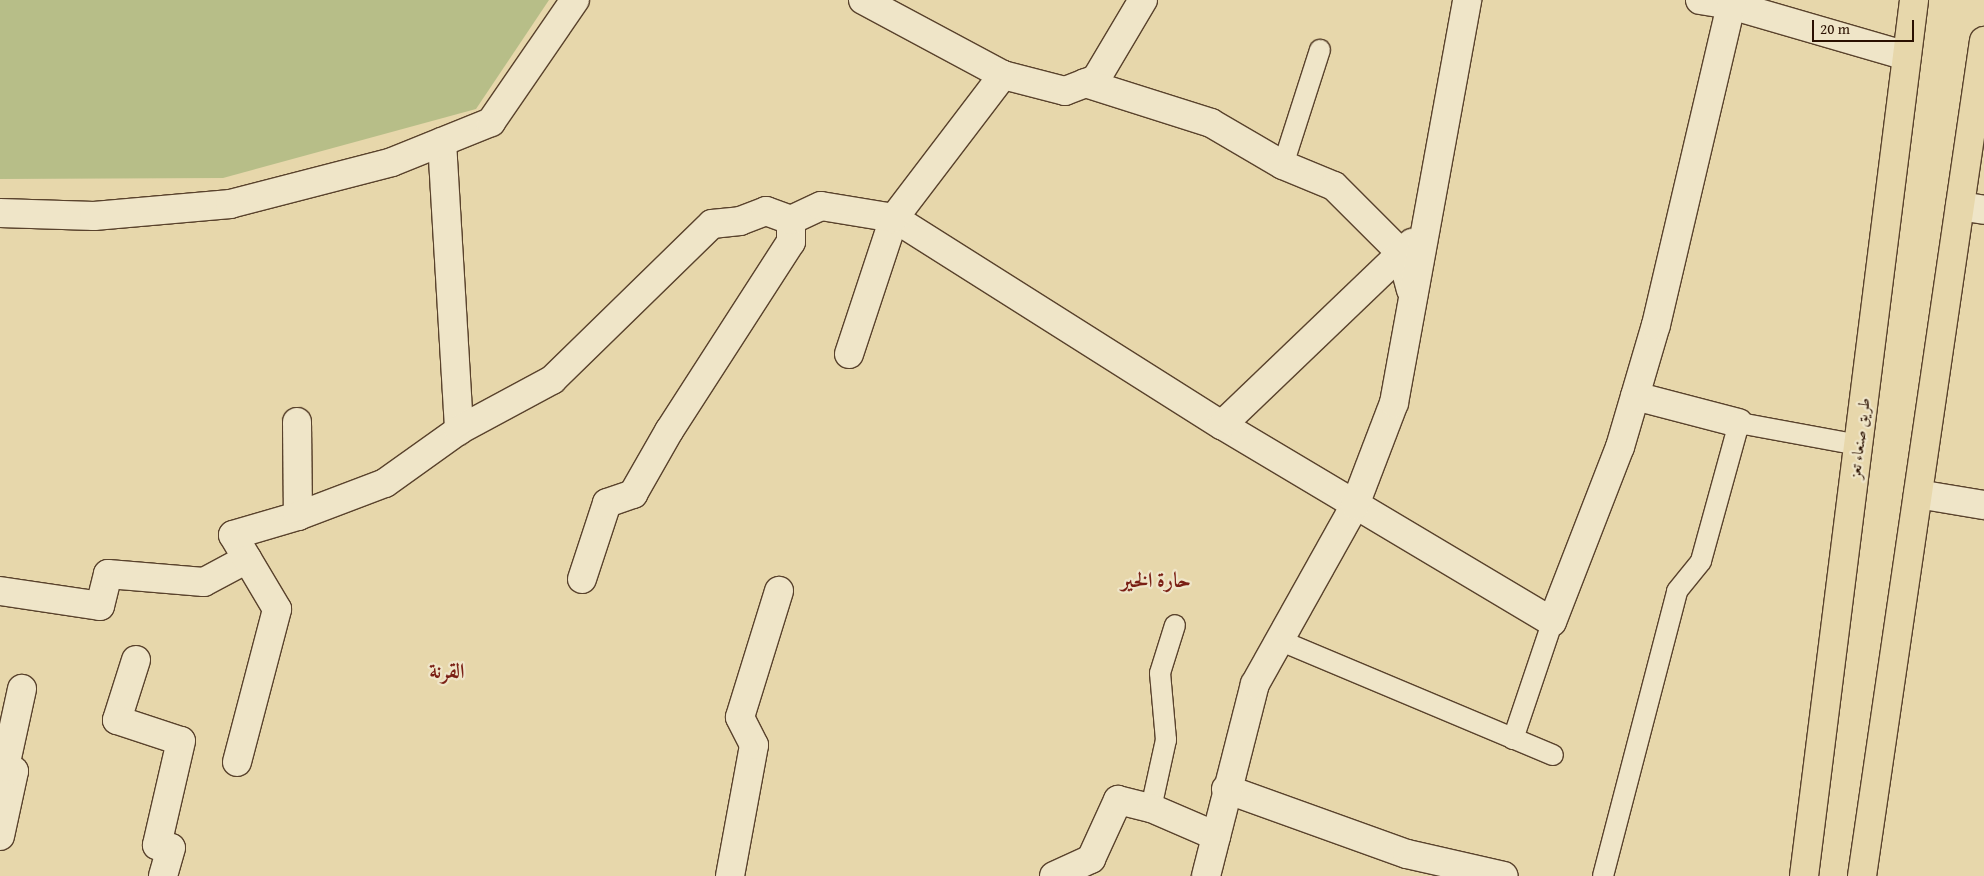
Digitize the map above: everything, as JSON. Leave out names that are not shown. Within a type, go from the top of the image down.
[{"type":"highway","name":"طريق صنعاء تعز","points":[[1804,876],[1914,0]]},
{"type":"highway","points":[[1868,874],[1918,494],[1972,208],[1984,41]]},
{"type":"street","points":[[0,213],[94,216],[230,204],[392,162],[491,122],[575,0]]},
{"type":"street","points":[[863,0],[1003,75],[1065,91],[1096,79],[1143,0]]},
{"type":"street","points":[[1206,876],[1226,789],[1255,684],[1355,505],[1394,402],[1467,0]]},
{"type":"street","points":[[1700,0],[1731,3],[1907,56]]},
{"type":"street","points":[[237,762],[277,609],[232,535],[298,516],[385,483],[459,430],[552,380],[712,224],[740,221],[766,211],[791,220],[820,206],[894,218],[1222,426],[1552,622],[1620,447],[1656,325],[1731,3]]},
{"type":"street","points":[[849,354],[894,218],[911,192],[1003,75]]},
{"type":"street","points":[[1085,83],[1211,123],[1282,165],[1334,186],[1401,253],[1413,296]]},
{"type":"street","points":[[442,142],[459,430]]},
{"type":"street","points":[[582,579],[607,503],[633,494],[669,431],[791,242],[791,220]]},
{"type":"street","points":[[1222,426],[1425,230]]},
{"type":"street","points":[[1635,396],[1739,423]]},
{"type":"street","points":[[297,422],[298,516]]},
{"type":"street","points":[[1918,494],[1984,505]]},
{"type":"street","points":[[0,590],[100,606],[108,574],[204,582],[247,559]]},
{"type":"street","points":[[730,876],[754,745],[740,717],[779,591]]},
{"type":"street","points":[[136,660],[117,720],[181,741],[157,845],[171,848],[163,876]]},
{"type":"street","points":[[0,836],[14,771],[5,767],[22,689]]},
{"type":"street","points":[[1226,789],[1407,854],[1476,873],[1504,876]]},
{"type":"street","points":[[1054,876],[1091,867],[1118,800],[1151,808],[1216,836]]},
{"type":"lane","points":[[1282,165],[1320,50]]},
{"type":"lane","points":[[1603,876],[1676,591],[1702,561],[1739,423],[1858,445]]},
{"type":"lane","points":[[1513,739],[1554,617]]},
{"type":"lane","points":[[1151,808],[1166,740],[1160,673],[1175,625]]},
{"type":"lane","points":[[1279,640],[1553,756]]},
{"type":"green space","points":[[0,0],[549,0],[476,109],[223,178],[0,179]]},
{"type":"district","name":"حارة الخير","points":[[1156,580]]},
{"type":"district","name":"القرنة","points":[[447,671]]}]
